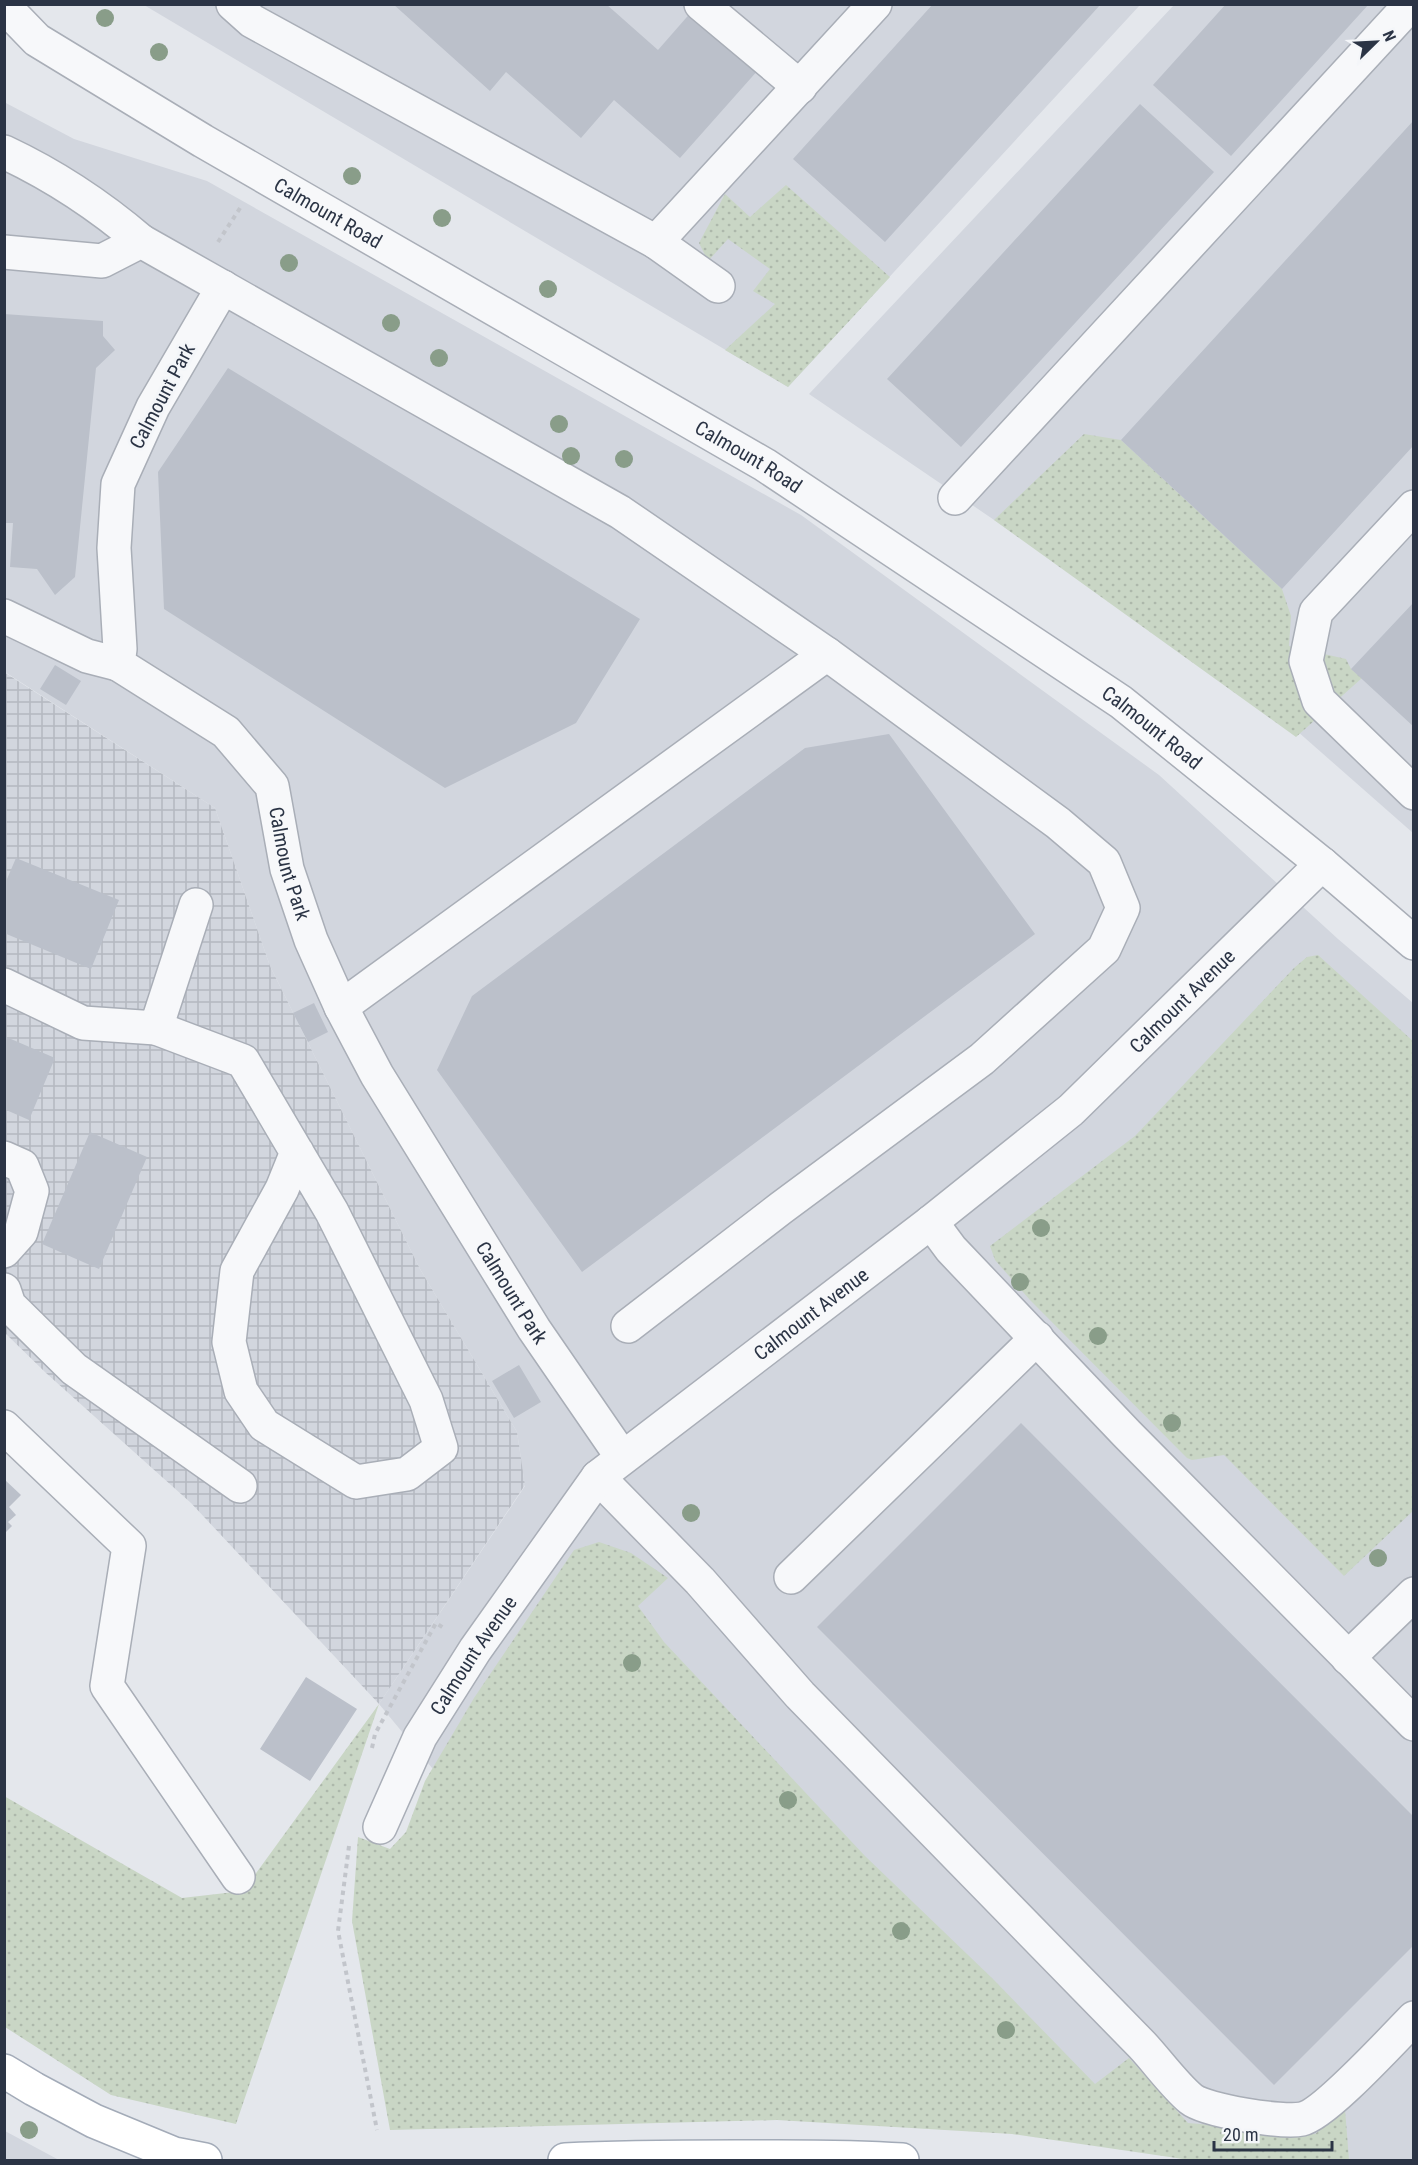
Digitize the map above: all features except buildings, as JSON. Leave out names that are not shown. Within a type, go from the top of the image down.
[{"type":"main road","points":[[4,2071],[94,2121],[174,2154],[206,2160]]},
{"type":"main road","points":[[565,2160],[792,2157],[902,2160]]},
{"type":"street","points":[[701,4],[800,87]]},
{"type":"street","points":[[656,242],[875,4]]},
{"type":"street","points":[[955,498],[1411,4]]},
{"type":"street","name":"Calmount Road","points":[[4,6],[37,40],[262,175],[765,465],[1121,702],[1322,864],[1413,943]]},
{"type":"street","points":[[250,10],[656,242],[718,286]]},
{"type":"street","name":"Calmount Road","points":[[4,33],[37,40]]},
{"type":"street","points":[[4,152],[37,167],[122,224],[141,241],[620,512],[827,654],[1058,823],[1104,862],[1123,908],[1104,949],[982,1059],[781,1208],[628,1326]]},
{"type":"street","points":[[4,252],[102,261],[141,241]]},
{"type":"street","name":"Calmount Park","points":[[211,280],[118,484],[114,548],[120,649],[118,664],[226,732],[272,786],[287,869],[311,940],[341,1007],[376,1075],[534,1329],[610,1467],[700,1581],[800,1695],[1134,2036],[1192,2100],[1215,2109],[1267,2118],[1303,2119],[1331,2100],[1413,2018]]},
{"type":"street","points":[[1413,507],[1316,612],[1306,661],[1319,701],[1413,793]]},
{"type":"street","points":[[4,616],[87,656],[118,664]]},
{"type":"street","points":[[341,1007],[827,654]]},
{"type":"street","name":"Calmount Avenue","points":[[380,1827],[420,1737],[475,1650],[610,1467],[931,1222],[1071,1110],[1322,864]]},
{"type":"street","points":[[156,1028],[196,905]]},
{"type":"street","points":[[4,985],[83,1023],[156,1028],[243,1061],[297,1152],[332,1212],[426,1400],[441,1448],[407,1474],[356,1482],[264,1425],[241,1391],[229,1342],[237,1270],[282,1189],[297,1152]]},
{"type":"street","points":[[4,1158],[22,1166],[32,1191],[21,1232],[4,1251]]},
{"type":"street","points":[[931,1222],[951,1249],[1135,1443],[1413,1724]]},
{"type":"street","points":[[4,1290],[9,1305],[74,1369],[240,1486]]},
{"type":"street","points":[[791,1577],[1037,1338]]},
{"type":"street","points":[[4,1427],[129,1546],[107,1686],[238,1877]]},
{"type":"street","points":[[1347,1658],[1413,1594]]},
{"type":"path","points":[[211,280],[262,175]]},
{"type":"shaded area","points":[[144,5],[1140,5],[788,387]]},
{"type":"shaded area","points":[[1174,5],[1413,5],[1413,833],[1272,709],[809,394]]},
{"type":"shaded area","points":[[4,102],[74,139],[207,181],[801,515],[1159,775],[1338,939],[1413,1003],[1413,2160],[1199,2160],[437,1774],[379,1704],[525,1486],[517,1432],[420,1269],[270,966],[215,808],[5,672]]},
{"type":"shaded area","points":[[4,672],[215,808],[270,966],[420,1269],[517,1432],[525,1485],[379,1704],[191,1503],[46,1373],[5,1333]]},
{"type":"shaded area","points":[[5,2131],[59,2160],[5,2160]]},
{"type":"green space","points":[[786,185],[890,277],[788,387],[725,350],[775,304],[753,291],[770,269],[728,239],[708,261],[699,243],[725,194],[750,217]]},
{"type":"green space","points":[[1084,434],[1121,440],[1282,589],[1291,616],[1289,646],[1346,659],[1351,669],[1362,678],[1296,737],[994,520]]},
{"type":"green space","points":[[1318,955],[1414,1042],[1413,1511],[1344,1576],[1224,1455],[1192,1460],[1187,1458],[1030,1300],[995,1260],[990,1246],[1135,1136],[1294,968],[1307,957]]},
{"type":"green space","points":[[599,1542],[631,1553],[668,1578],[638,1606],[664,1642],[865,1856],[993,1979],[1095,2084],[1129,2058],[1188,2123],[1315,2134],[1345,2109],[1349,2160],[1190,2160],[1012,2134],[777,2120],[390,2130],[352,1921],[358,1837],[390,1849],[406,1832],[425,1781],[474,1698],[574,1550]]},
{"type":"green space","points":[[379,1704],[236,2124],[111,2095],[5,2027],[4,1796],[182,1898],[243,1891]]}]
